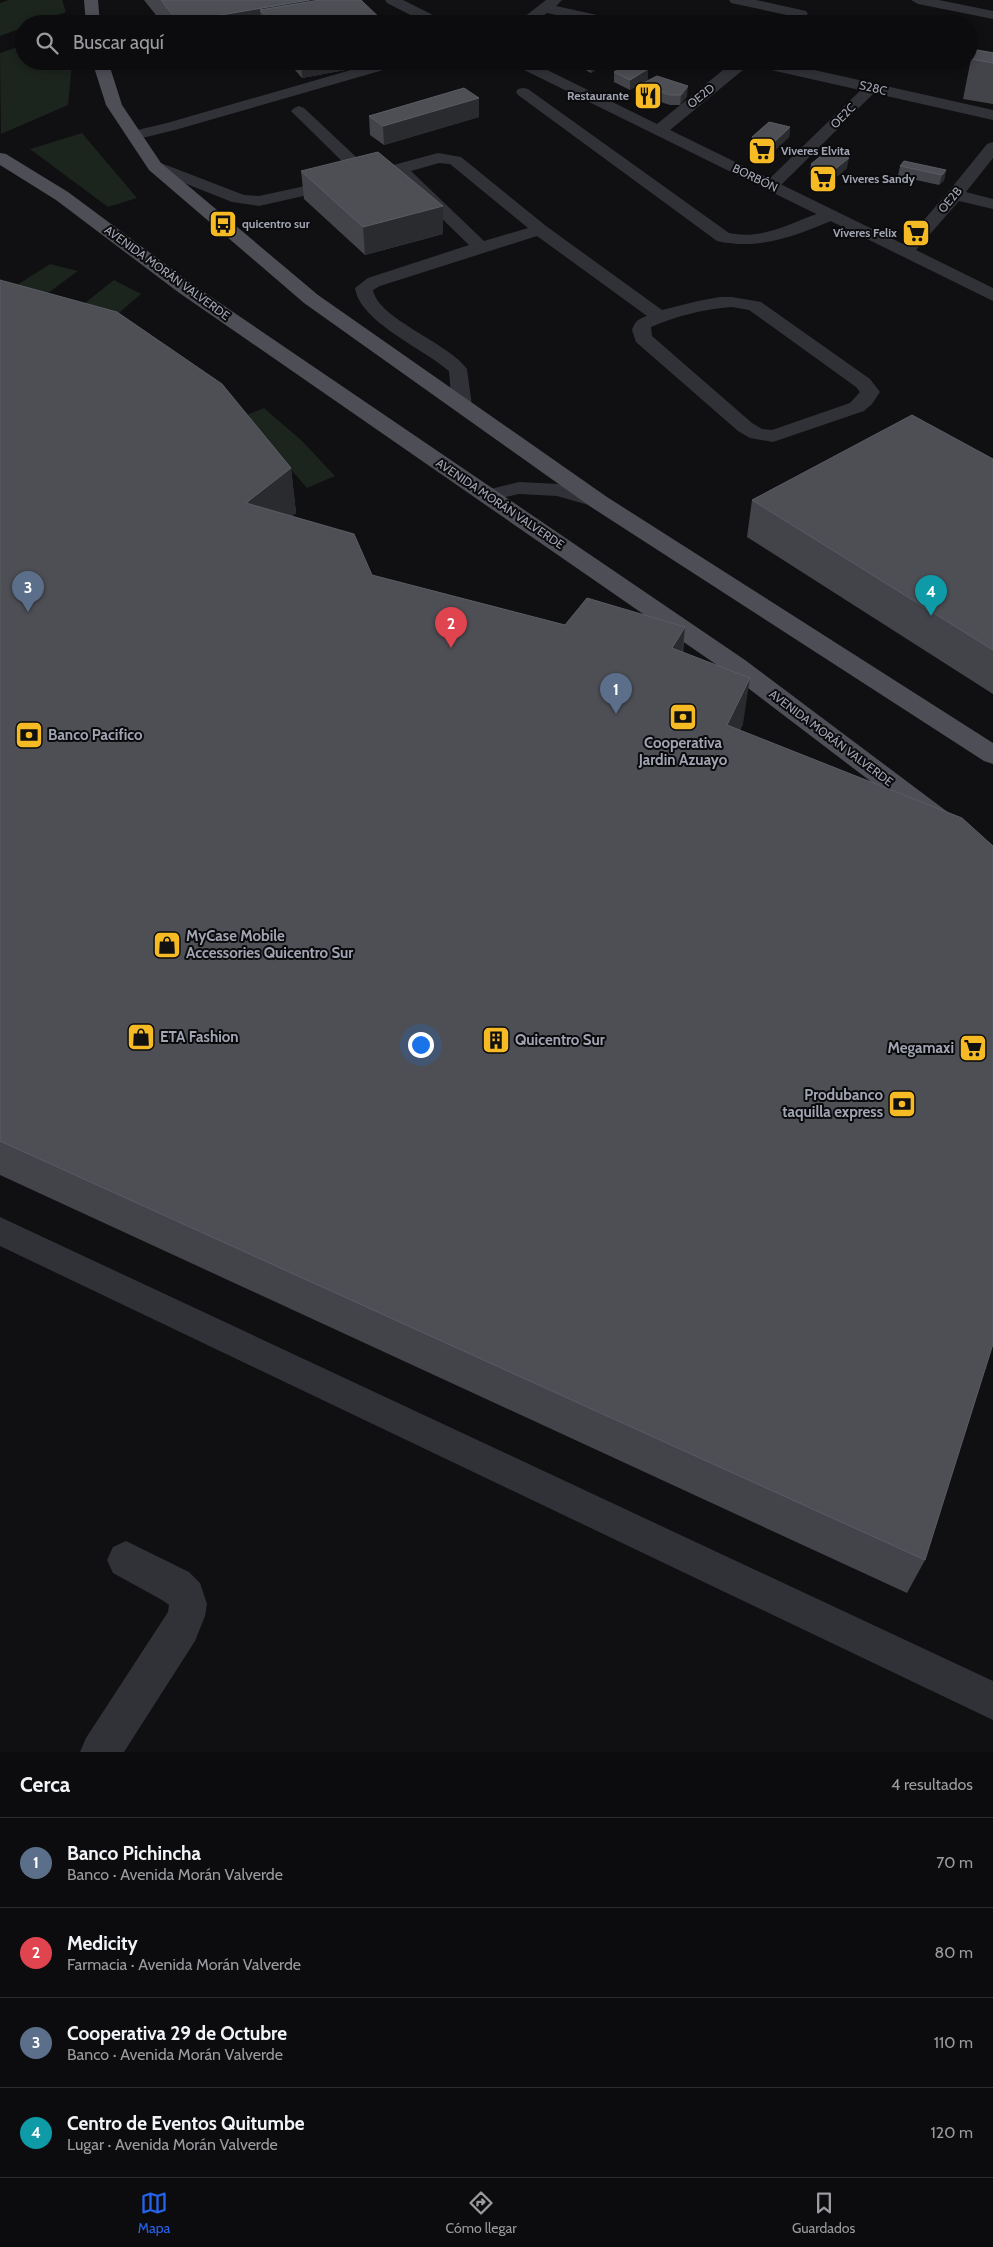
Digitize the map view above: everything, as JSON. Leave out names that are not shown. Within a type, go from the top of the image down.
[{"type":"main road","points":[[90,0],[92,15]]},
{"type":"main road","points":[[103,70],[114,105],[155,166],[311,299],[599,502],[993,755]]},
{"type":"main road","name":"AVENIDA MORÁN VALVERDE","points":[[0,158],[62,196],[185,288],[736,666],[993,860]]},
{"type":"street","points":[[392,0],[422,15]]},
{"type":"street","points":[[410,9],[424,0]]},
{"type":"street","points":[[736,0],[794,15]]},
{"type":"street","points":[[918,0],[942,2],[993,15]]},
{"type":"street","points":[[535,15],[550,4],[588,15]]},
{"type":"street","points":[[978,54],[993,57]]},
{"type":"street","name":"BORBÓN","points":[[535,70],[993,295]]},
{"type":"street","name":"OE2D","points":[[658,131],[733,70]]},
{"type":"street","name":"S28C","points":[[792,70],[993,115]]},
{"type":"street","name":"OE2B","points":[[905,252],[955,195],[993,147]]},
{"type":"street","points":[[955,195],[993,204]]},
{"type":"street","points":[[100,1752],[181,1627],[188,1611],[186,1597],[176,1586],[126,1560]]},
{"type":"lane","points":[[134,135],[170,127],[368,70]]},
{"type":"lane","name":"OE2C","points":[[772,186],[871,88]]},
{"type":"lane","points":[[522,92],[723,236],[745,241],[756,240],[806,225],[830,214]]},
{"type":"lane","points":[[299,111],[368,177]]},
{"type":"lane","points":[[155,166],[210,187],[237,200],[254,202],[267,201],[368,177],[438,158],[455,160],[540,230],[660,317]]},
{"type":"lane","points":[[400,169],[481,247]]},
{"type":"lane","points":[[462,406],[458,369],[440,354],[382,316],[366,301],[363,293],[364,288],[374,282],[540,230]]},
{"type":"lane","points":[[732,302],[755,306],[863,383],[870,392],[857,407],[773,436],[757,434],[745,427],[644,338],[641,330],[643,324],[660,317],[710,303],[732,302]]},
{"type":"lane","points":[[489,495],[519,488],[558,490],[599,502]]},
{"type":"lane","points":[[0,1231],[993,1701]]},
{"type":"shaded area","points":[[9,0],[62,0],[66,12],[58,15],[15,15],[15,30],[0,36],[0,3]]},
{"type":"shaded area","points":[[15,48],[15,70],[71,70],[68,105],[1,134],[0,53]]},
{"type":"shaded area","points":[[82,133],[137,198],[108,207],[30,149]]},
{"type":"shaded area","points":[[50,264],[78,271],[48,293],[0,296]]},
{"type":"shaded area","points":[[114,280],[141,294],[92,336],[96,307],[85,303]]},
{"type":"shaded area","points":[[264,408],[302,441],[335,476],[307,488],[274,450],[237,419]]},
{"type":"building","points":[[161,0],[309,0],[221,15],[173,15]]},
{"type":"building","points":[[320,0],[361,0],[377,15],[265,15],[260,10]]},
{"type":"building","points":[[978,50],[993,53],[993,63],[978,60]]},
{"type":"building","points":[[617,70],[646,70],[630,80],[614,72]]},
{"type":"building","points":[[657,76],[688,86],[681,95],[670,95],[639,85]]},
{"type":"building","points":[[464,88],[479,98],[383,126],[369,116]]},
{"type":"building","points":[[769,122],[790,127],[770,146],[752,137]]},
{"type":"building","points":[[827,151],[849,158],[829,174],[811,164]]},
{"type":"building","points":[[378,152],[443,206],[363,227],[301,171]]},
{"type":"building","points":[[904,161],[946,170],[942,175],[900,166]]},
{"type":"building","name":"Quicentro Sur","points":[[0,280],[117,312],[222,384],[291,468],[246,503],[354,534],[372,575],[565,625],[587,598],[685,627],[672,648],[750,678],[727,725],[962,818],[993,846],[993,1344],[925,1560],[0,1141]]},
{"type":"building","points":[[912,415],[993,459],[993,650],[752,500]]},
{"type":"place","name":"Restaurante","points":[[648,96]]},
{"type":"place","name":"Viveres Elvita","points":[[762,151]]},
{"type":"place","name":"Viveres Sandy","points":[[823,179]]},
{"type":"place","name":"quicentro sur","points":[[223,224]]},
{"type":"place","name":"Víveres Felix","points":[[916,233]]},
{"type":"place","name":"Cooperativa 29 de Octubre","points":[[28,612]]},
{"type":"place","name":"Centro de Eventos Quitumbe","points":[[931,616]]},
{"type":"place","name":"Medicity","points":[[451,648]]},
{"type":"place","name":"Banco Pichincha","points":[[616,714]]},
{"type":"place","name":"Cooperativa Jardin Azuayo","points":[[683,717]]},
{"type":"place","name":"Banco Pacifico","points":[[29,735]]},
{"type":"place","name":"MyCase Mobile Accessories Quicentro Sur","points":[[167,945]]},
{"type":"place","name":"ETA Fashion","points":[[141,1037]]},
{"type":"place","name":"Quicentro Sur","points":[[496,1040]]},
{"type":"place","name":"Megamaxi","points":[[973,1048]]},
{"type":"place","name":"Produbanco taquilla express","points":[[902,1104]]}]
